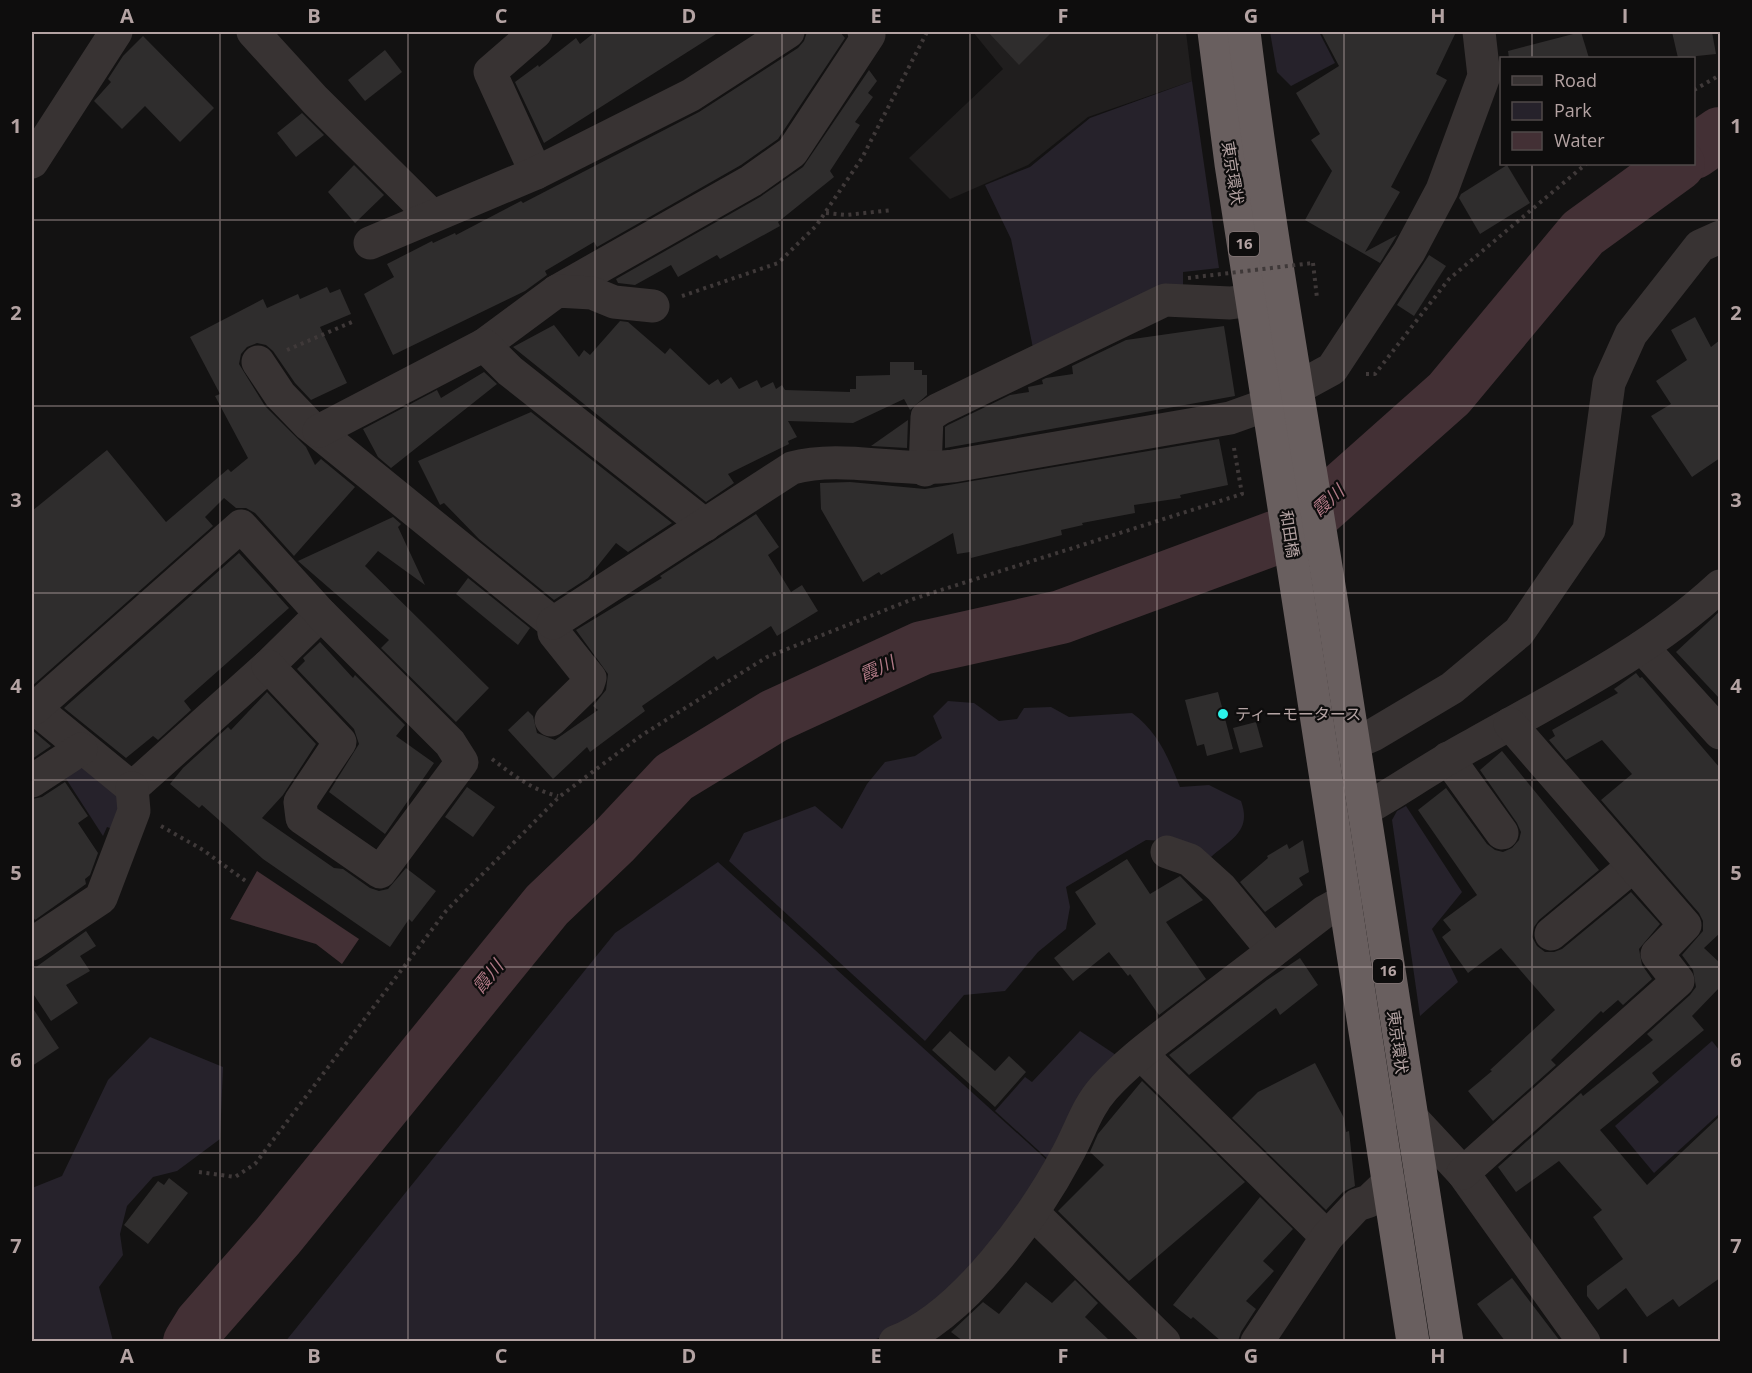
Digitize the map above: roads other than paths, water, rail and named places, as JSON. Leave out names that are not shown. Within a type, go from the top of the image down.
[{"type":"highway","name":"東京環状","points":[[1214,32],[1231,164],[1269,405],[1292,450]]},
{"type":"highway","name":"東京環状","points":[[1244,32],[1259,154],[1299,387],[1292,450]]},
{"type":"highway","name":"和田橋","points":[[1292,450],[1332,599]]},
{"type":"highway","name":"和田橋","points":[[1292,450],[1302,613]]},
{"type":"highway","name":"東京環状","points":[[1332,599],[1409,1115],[1447,1341]]},
{"type":"highway","name":"東京環状","points":[[1302,613],[1413,1341]]},
{"type":"street","points":[[32,162],[116,32]]},
{"type":"street","points":[[253,32],[315,100],[431,215]]},
{"type":"street","points":[[536,32],[490,72],[536,173]]},
{"type":"street","points":[[370,243],[431,215],[536,173],[691,95],[788,32]]},
{"type":"street","points":[[319,431],[484,345],[557,291],[751,181],[792,152],[869,35],[864,32]]},
{"type":"street","points":[[1299,387],[1332,369],[1403,262],[1442,190],[1484,76],[1483,32]]},
{"type":"street","points":[[1354,743],[1373,735],[1452,688],[1519,632],[1589,530],[1609,383],[1631,334],[1700,246],[1720,237]]},
{"type":"street","points":[[557,291],[592,293],[614,302],[653,306]]},
{"type":"street","points":[[925,470],[927,417],[939,410],[1165,300],[1230,303],[1253,300]]},
{"type":"street","points":[[484,345],[510,371],[705,525]]},
{"type":"street","points":[[258,362],[280,394],[309,425],[553,623],[554,633],[590,678],[588,684],[551,720]]},
{"type":"street","points":[[553,623],[792,468],[812,462],[925,470],[1230,418],[1269,405]]},
{"type":"street","points":[[133,800],[81,749],[33,707],[241,526],[321,614],[450,743],[462,762],[380,872],[302,818],[300,802],[340,742],[268,666]]},
{"type":"street","points":[[1364,810],[1448,758],[1642,647],[1696,609],[1720,586]]},
{"type":"street","points":[[32,944],[101,898],[133,800],[321,614]]},
{"type":"street","points":[[1642,647],[1720,733]]},
{"type":"street","points":[[1463,1173],[1678,981],[1657,954],[1685,925],[1510,724]]},
{"type":"street","points":[[32,781],[81,749]]},
{"type":"street","points":[[1448,758],[1502,833]]},
{"type":"street","points":[[1167,852],[1190,860],[1213,881],[1273,951]]},
{"type":"street","points":[[1551,934],[1633,866]]},
{"type":"street","points":[[895,1341],[936,1333],[1033,1213],[1068,1153],[1081,1122],[1104,1088],[1141,1054],[1273,951],[1346,900]]},
{"type":"street","points":[[1141,1054],[1327,1237]]},
{"type":"street","points":[[1409,1115],[1463,1173],[1584,1341]]},
{"type":"street","points":[[1257,1341],[1327,1237],[1357,1205],[1369,1201],[1389,1182]]},
{"type":"street","points":[[1033,1213],[1164,1341]]},
{"type":"water","points":[[257,871],[359,939],[342,964],[316,944],[230,919]]},
{"type":"waterway","name":"霞川","points":[[1695,151],[1720,134]]},
{"type":"waterway","name":"霞川","points":[[190,1342],[201,1324],[278,1236],[547,905],[613,842],[674,777],[774,716],[922,648],[1061,617],[1296,530],[1449,394],[1583,233],[1677,165]]},
{"type":"place","name":"ティーモータース","points":[[1223,714]]}]
